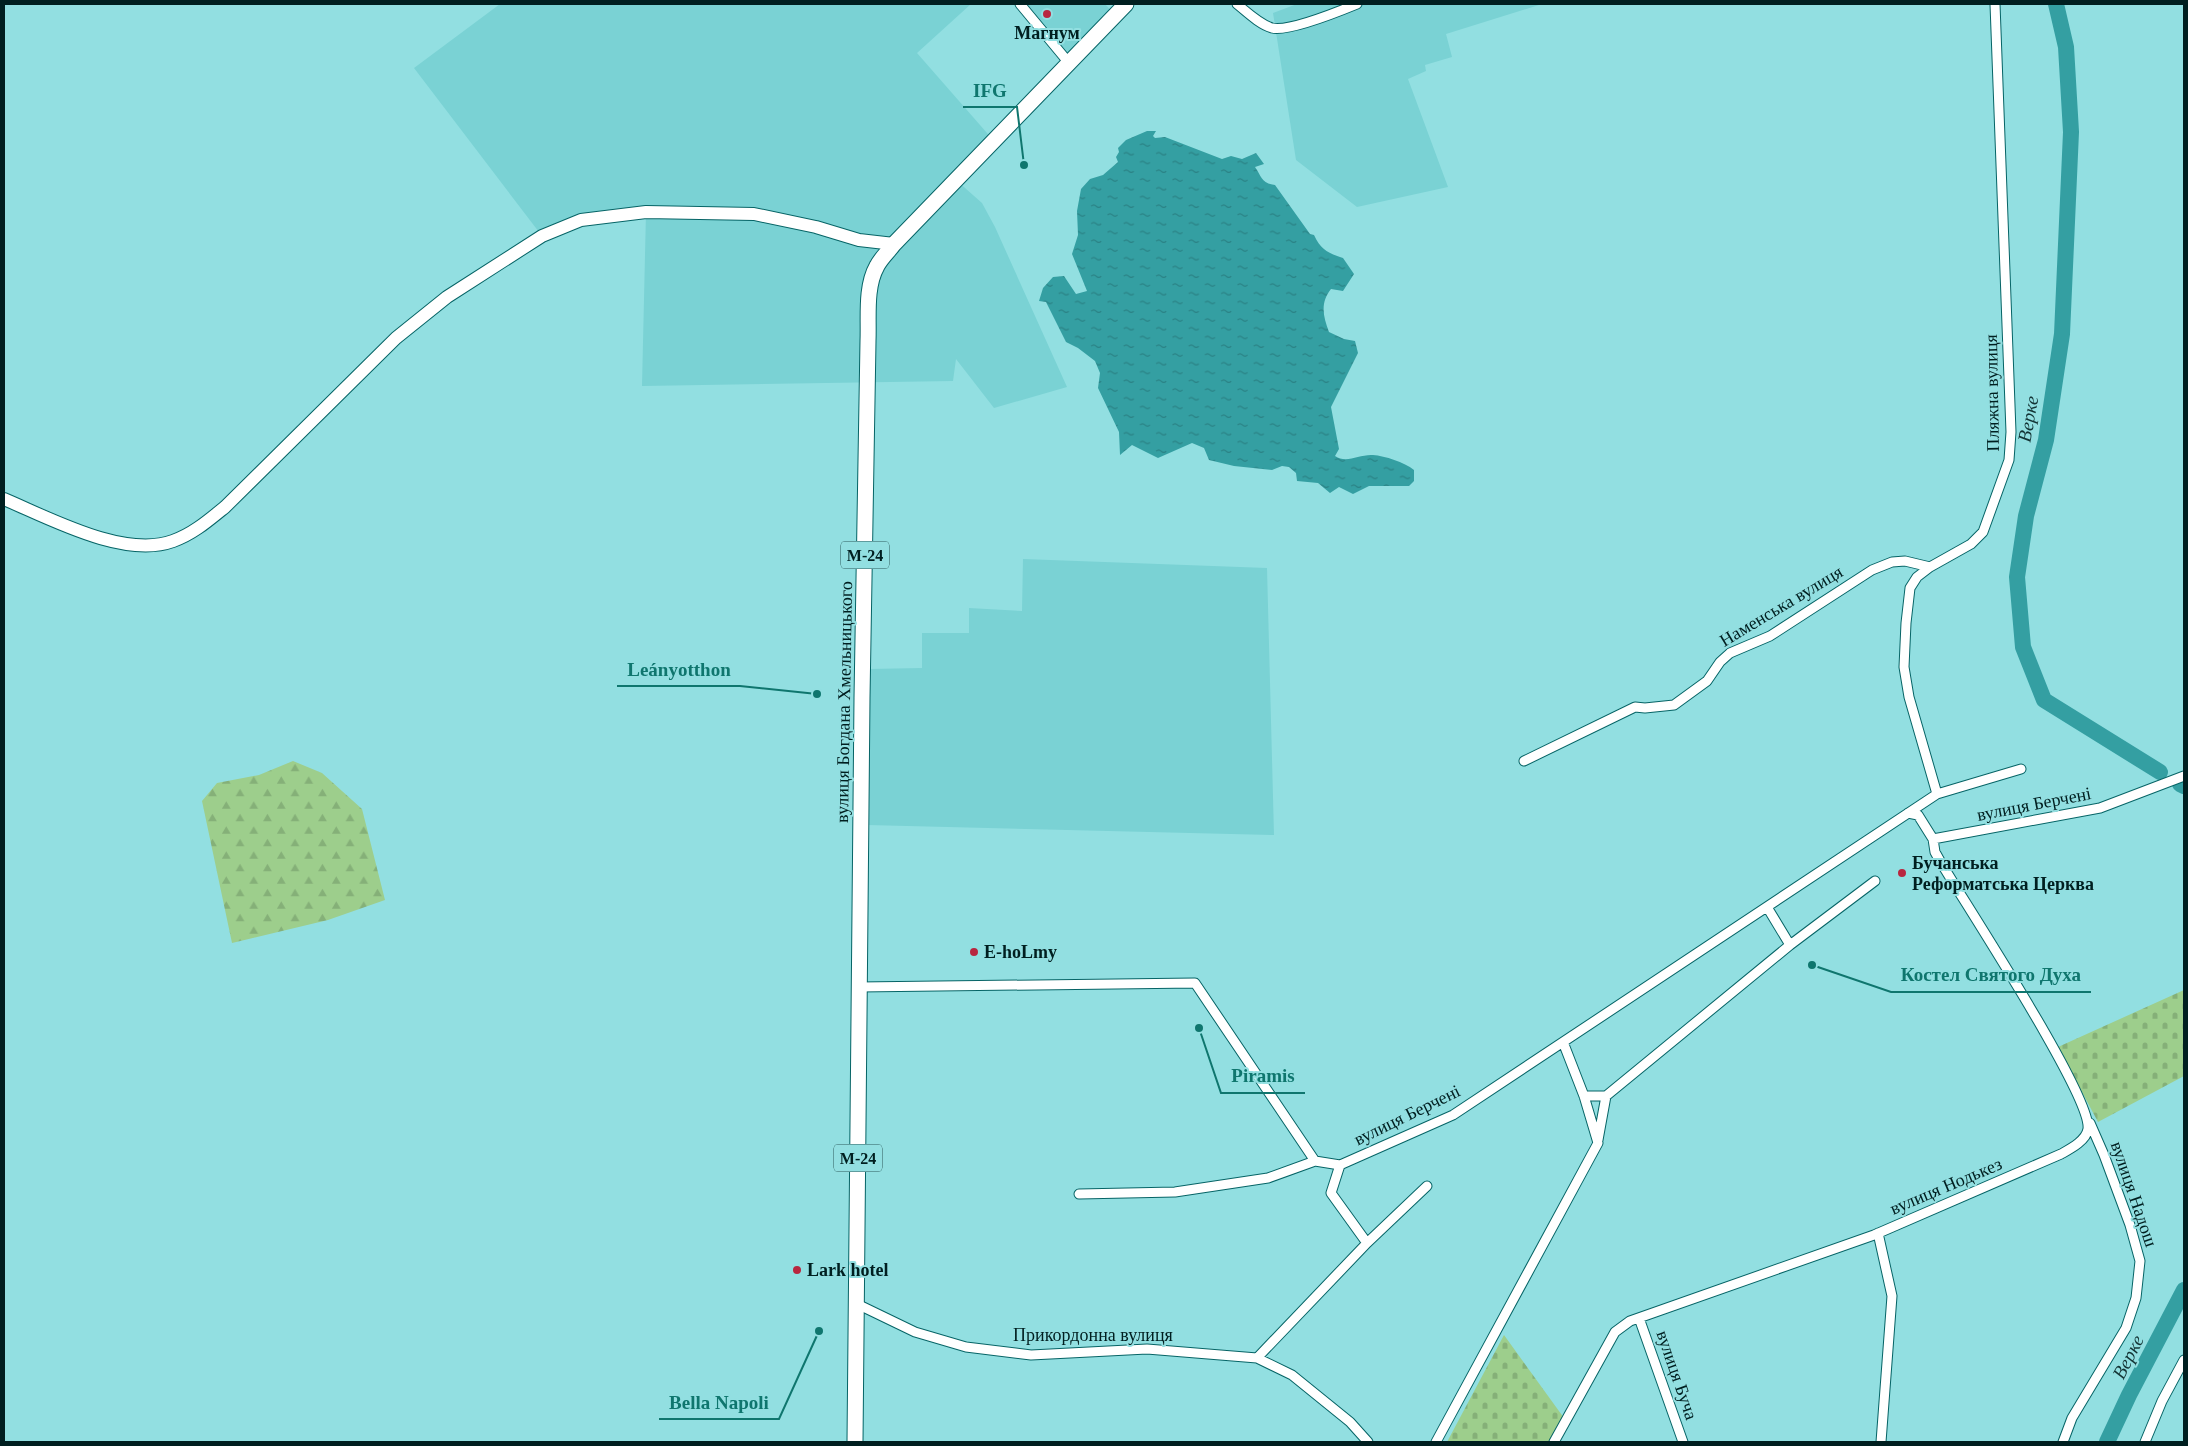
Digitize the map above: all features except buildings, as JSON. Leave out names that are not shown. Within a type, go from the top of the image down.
[{"type":"highway","name":"вулиця Богдана Хмельницького","points":[[855,1442],[859,987],[869,298],[877,266],[894,244],[1126,4]]},
{"type":"street","points":[[1020,4],[1069,63]]},
{"type":"street","points":[[1237,4],[1252,16],[1273,28],[1314,21],[1357,4]]},
{"type":"street","name":"Пляжна вулиця","points":[[1937,794],[1909,697],[1904,667],[1910,588],[1917,577],[1930,567],[1971,544],[1983,532],[2009,460],[2011,432],[1996,4]]},
{"type":"street","points":[[4,499],[75,529],[116,541],[146,545],[173,541],[199,528],[225,507],[396,338],[447,297],[542,236],[581,220],[646,212],[754,214],[816,227],[859,240],[894,244]]},
{"type":"street","name":"Наменська вулиця","points":[[1524,762],[1635,707],[1645,708],[1674,705],[1707,681],[1720,662],[1730,653],[1770,636],[1872,570],[1892,562],[1905,561],[1930,567]]},
{"type":"street","name":"вулиця Берчені","points":[[1367,1243],[1331,1193],[1340,1165],[1453,1115],[1937,794],[2021,770]]},
{"type":"street","name":"вулиця Берчені","points":[[1933,839],[2100,808],[2180,777]]},
{"type":"street","points":[[1908,813],[1918,815],[1933,839],[1935,852],[1940,862],[2037,1020],[2088,1120]]},
{"type":"street","points":[[1584,1096],[1606,1096],[1790,945],[1875,881]]},
{"type":"street","points":[[1766,907],[1790,945]]},
{"type":"street","points":[[859,987],[1195,983],[1315,1162]]},
{"type":"street","points":[[1563,1042],[1584,1096],[1598,1144]]},
{"type":"street","points":[[1436,1442],[1598,1144],[1606,1096]]},
{"type":"street","name":"вулиця Нодькез","points":[[1554,1442],[1614,1332],[1630,1321],[1878,1233],[2061,1154],[2083,1139],[2088,1132],[2088,1120]]},
{"type":"street","name":"вулиця Надош","points":[[2062,1442],[2072,1418],[2126,1328],[2136,1298],[2140,1261],[2130,1225],[2104,1155],[2088,1120]]},
{"type":"street","points":[[1079,1194],[1175,1192],[1268,1178],[1315,1162],[1340,1165]]},
{"type":"street","points":[[1257,1358],[1367,1243],[1427,1186]]},
{"type":"street","points":[[1878,1233],[1892,1296],[1881,1442]]},
{"type":"street","name":"Прикордонна вулиця","points":[[857,1304],[915,1332],[966,1347],[1031,1355],[1147,1349],[1257,1358],[1292,1375],[1350,1422],[1368,1442]]},
{"type":"street","name":"вулиця Буча","points":[[1639,1318],[1683,1442]]},
{"type":"street","points":[[2145,1442],[2162,1401],[2184,1360]]},
{"type":"shaded area","points":[[500,4],[971,4],[917,53],[994,141],[956,180],[982,203],[995,227],[1067,387],[994,408],[956,359],[953,381],[642,386],[646,212],[626,214],[542,236],[414,68]]},
{"type":"shaded area","points":[[1020,4],[1105,4],[1115,15],[1069,63]]},
{"type":"shaded area","points":[[1297,4],[1542,4],[1446,34],[1452,57],[1425,65],[1426,71],[1408,79],[1448,187],[1357,207],[1296,160],[1273,13]]},
{"type":"shaded area","points":[[1023,559],[1267,568],[1274,835],[867,825],[869,669],[922,668],[922,633],[969,633],[969,608],[1022,611]]},
{"type":"green space","points":[[293,761],[322,773],[362,809],[385,900],[328,920],[232,943],[202,801],[217,783],[259,775]]},
{"type":"green space","points":[[2184,990],[2184,1076],[2098,1122],[2058,1047]]},
{"type":"green space","points":[[1504,1335],[1564,1418],[1550,1442],[1447,1442]]},
{"type":"water","points":[[1147,131],[1156,131],[1153,136],[1155,138],[1165,137],[1222,159],[1231,156],[1242,159],[1256,153],[1264,164],[1255,167],[1262,179],[1267,183],[1275,185],[1322,248],[1343,258],[1354,274],[1343,291],[1331,289],[1325,299],[1324,315],[1329,332],[1344,339],[1355,341],[1358,353],[1331,407],[1339,449],[1335,456],[1349,459],[1373,455],[1400,462],[1414,470],[1414,481],[1409,486],[1369,486],[1353,494],[1339,487],[1330,493],[1318,483],[1297,481],[1296,473],[1289,467],[1282,466],[1272,470],[1234,466],[1209,460],[1204,448],[1192,443],[1158,458],[1132,445],[1120,455],[1119,432],[1098,388],[1100,373],[1095,361],[1078,348],[1066,342],[1046,302],[1039,301],[1043,288],[1053,277],[1064,276],[1076,294],[1087,291],[1072,254],[1078,235],[1077,211],[1081,189],[1090,179],[1103,175],[1118,162],[1116,157],[1119,152],[1118,148],[1126,140]]},
{"type":"waterway","name":"Верке","points":[[2056,4],[2066,47],[2071,132],[2062,334],[2046,440],[2026,516],[2017,577],[2023,647],[2044,700],[2160,772]]},
{"type":"waterway","name":"Верке","points":[[2180,784],[2184,786]]},
{"type":"waterway","name":"Верке","points":[[2107,1442],[2129,1395],[2184,1290]]},
{"type":"place","name":"Магнум","points":[[1047,14]]},
{"type":"place","name":"IFG","points":[[1024,165]]},
{"type":"place","name":"Leányotthon","points":[[817,694]]},
{"type":"place","name":"Бучанська Реформатська Церква","points":[[1902,873]]},
{"type":"place","name":"E-hoLmy","points":[[974,952]]},
{"type":"place","name":"Костел Святого Духа","points":[[1812,965]]},
{"type":"place","name":"Piramis","points":[[1199,1028]]},
{"type":"place","name":"Lark hotel","points":[[797,1270]]},
{"type":"place","name":"Bella Napoli","points":[[819,1331]]}]
